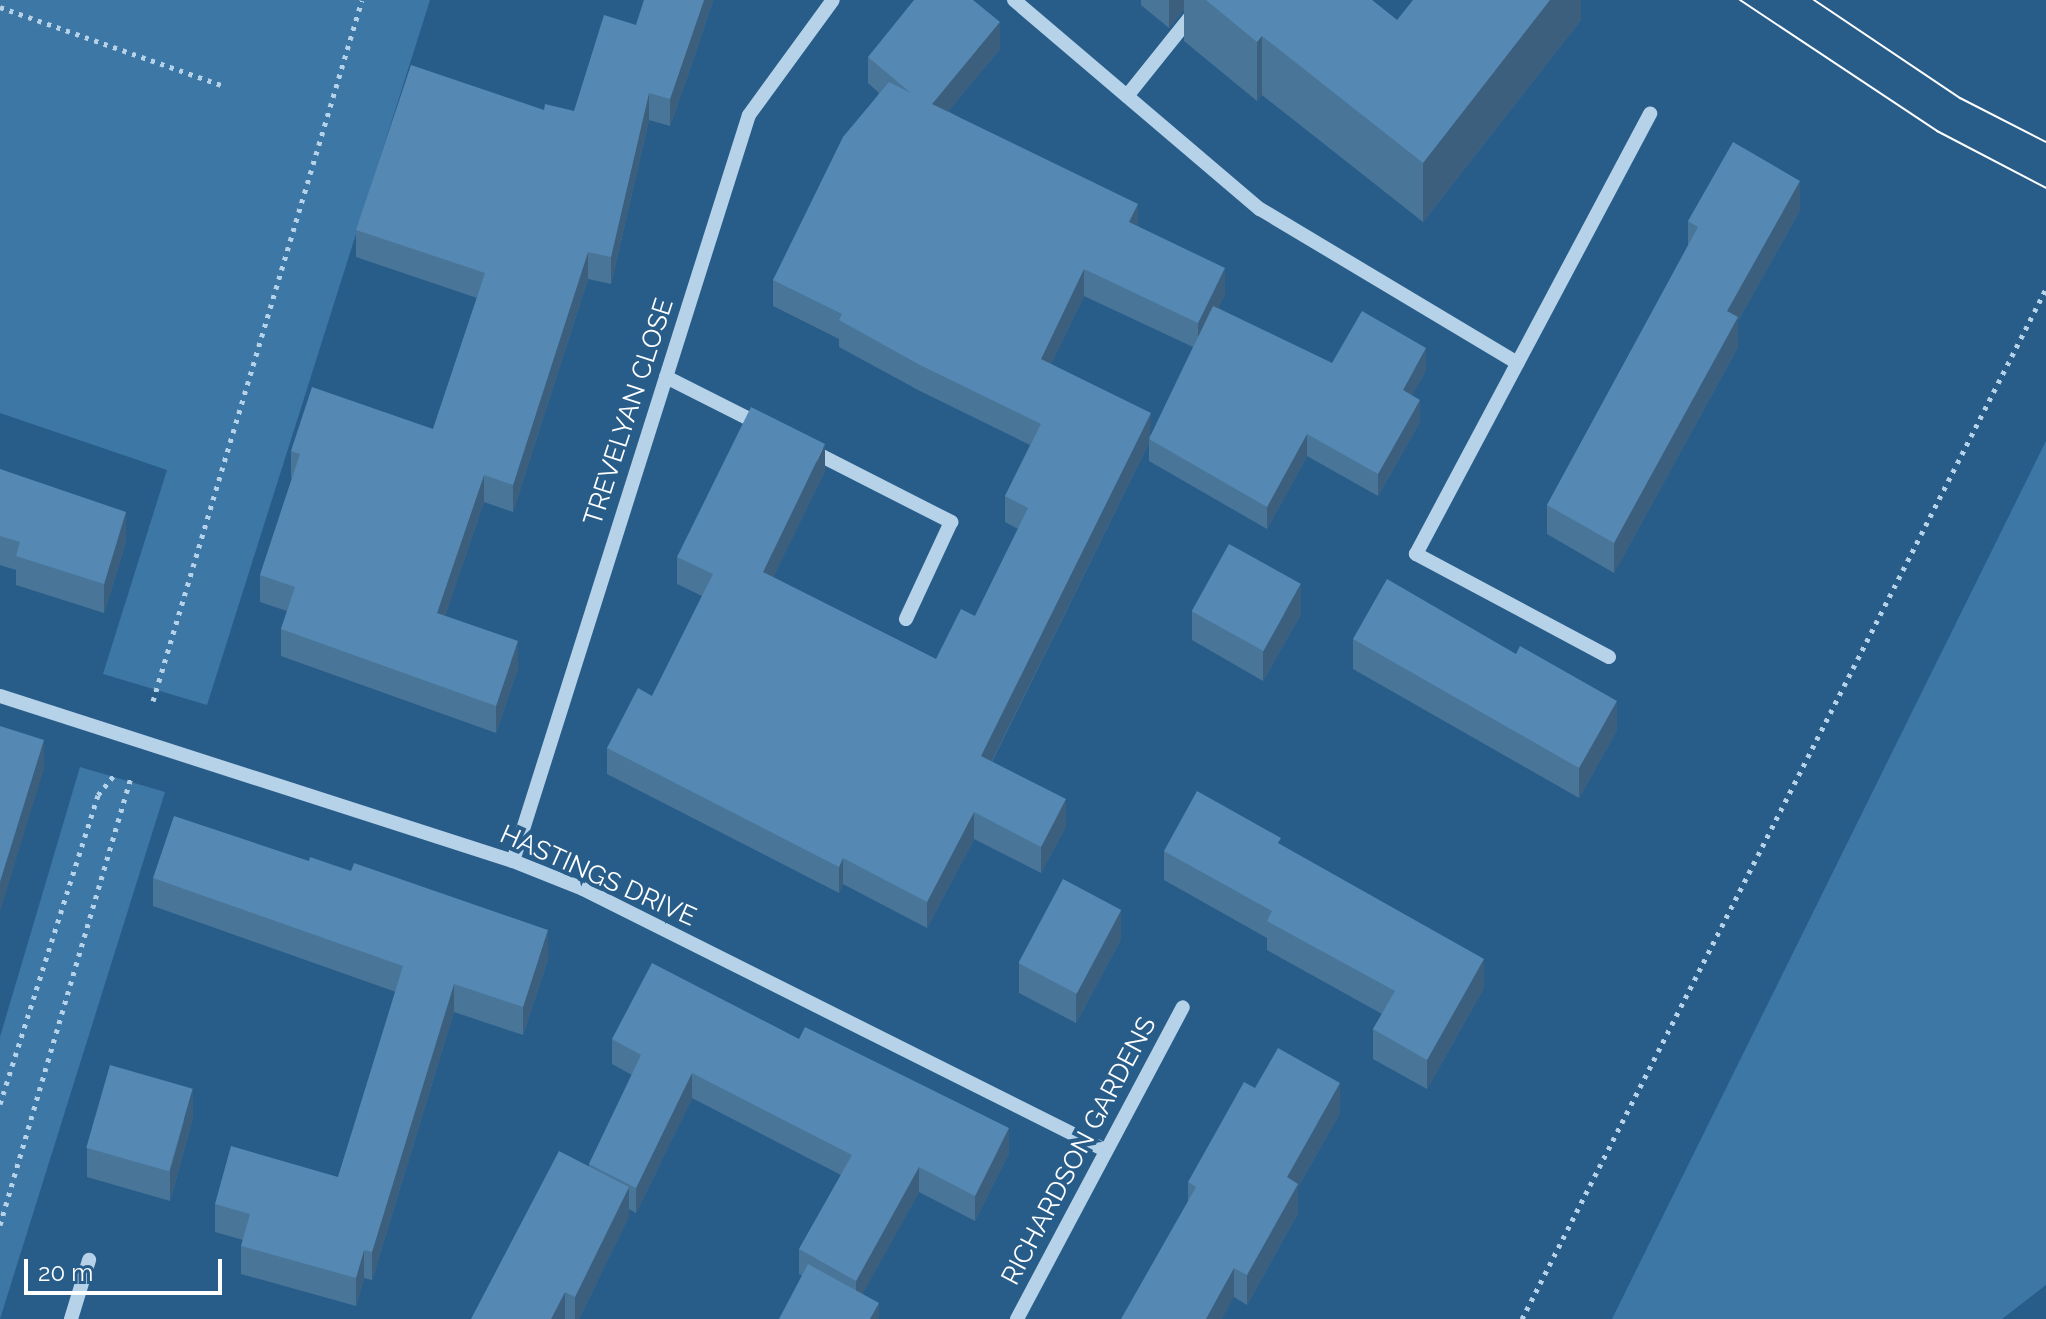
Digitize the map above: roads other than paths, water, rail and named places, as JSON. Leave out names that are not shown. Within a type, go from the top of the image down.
[{"type":"street","name":"TREVELYAN CLOSE","points":[[513,861],[749,115],[833,0]]},
{"type":"street","points":[[1014,0],[1260,209],[1517,363]]},
{"type":"street","points":[[1127,96],[1204,0]]},
{"type":"street","points":[[1609,657],[1416,554],[1650,113]]},
{"type":"street","points":[[666,377],[951,522],[906,619]]},
{"type":"street","name":"HASTINGS DRIVE","points":[[0,696],[513,861],[583,889],[1105,1150]]},
{"type":"street","name":"RICHARDSON GARDENS","points":[[1017,1319],[1183,1007]]},
{"type":"street","points":[[71,1319],[89,1260]]},
{"type":"tram line","points":[[1740,0],[1937,131],[2046,188]]},
{"type":"tram line","points":[[1814,0],[1960,98],[2046,142]]}]
